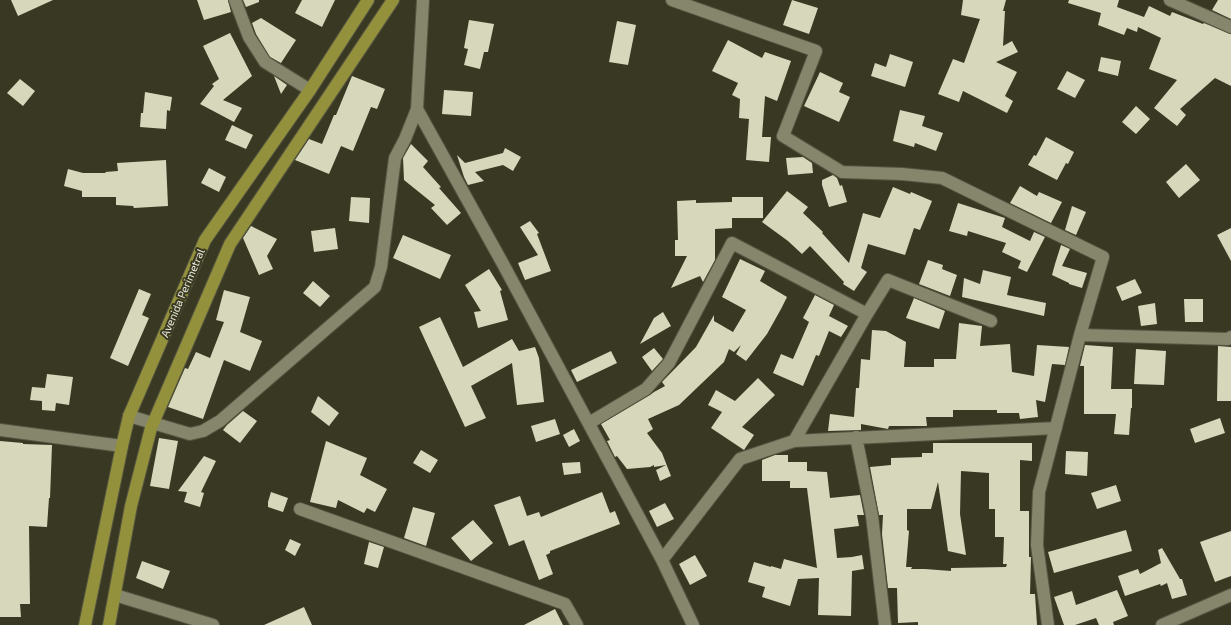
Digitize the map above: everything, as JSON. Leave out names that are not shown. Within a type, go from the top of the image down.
[{"type":"main road","name":"Avenida Perimetral","points":[[84,625],[129,416],[205,240],[310,90],[368,0]]},
{"type":"main road","points":[[109,625],[131,506],[152,423],[230,244],[393,0]]},
{"type":"street","points":[[235,0],[249,37],[265,62],[310,90]]},
{"type":"street","points":[[129,416],[190,434],[203,431],[220,421],[375,287],[382,268],[395,158],[405,139],[417,109],[423,0]]},
{"type":"street","points":[[672,0],[816,51],[783,136],[842,172],[902,174],[942,178],[1103,257],[1080,335],[1039,492],[1037,545],[1048,625]]},
{"type":"street","points":[[1170,0],[1231,27]]},
{"type":"street","points":[[417,109],[589,423],[662,560],[693,625]]},
{"type":"street","points":[[589,423],[646,389],[669,363],[732,243],[867,314]]},
{"type":"street","points":[[794,441],[888,280],[991,320]]},
{"type":"street","points":[[1080,335],[1228,339],[1231,337]]},
{"type":"street","points":[[662,560],[740,459],[794,441],[1056,428]]},
{"type":"street","points":[[0,430],[122,446]]},
{"type":"street","points":[[856,438],[872,516],[885,625]]},
{"type":"street","points":[[300,509],[565,604],[577,625]]},
{"type":"street","points":[[115,594],[213,625]]},
{"type":"street","points":[[1162,625],[1231,596]]},
{"type":"building","points":[[11,0],[53,0],[18,16]]},
{"type":"building","points":[[197,0],[228,0],[231,12],[204,20]]},
{"type":"building","points":[[243,0],[259,0],[259,2],[246,7]]},
{"type":"building","points":[[302,0],[335,0],[322,27],[295,13]]},
{"type":"building","points":[[792,0],[818,8],[809,34],[783,25]]},
{"type":"building","points":[[963,0],[1006,0],[1003,11],[1005,11],[1003,46],[1012,41],[1018,52],[996,62],[1017,72],[1005,96],[1013,101],[1007,113],[963,91],[959,102],[938,94],[953,59],[964,63],[980,19],[961,15]]},
{"type":"building","points":[[1069,0],[1119,0],[1117,7],[1144,17],[1149,6],[1170,16],[1172,12],[1231,34],[1231,86],[1215,78],[1180,109],[1186,115],[1177,126],[1154,108],[1177,80],[1149,69],[1161,38],[1138,27],[1137,32],[1127,28],[1124,35],[1098,25],[1101,13],[1068,3]]},
{"type":"building","points":[[1218,0],[1231,0],[1231,19],[1212,10]]},
{"type":"building","points":[[261,18],[296,40],[281,63],[270,57],[256,34],[252,23]]},
{"type":"building","points":[[469,20],[494,24],[488,52],[484,52],[480,69],[464,65],[468,49],[464,48]]},
{"type":"building","points":[[617,21],[636,25],[628,65],[609,62]]},
{"type":"building","points":[[230,33],[252,76],[223,100],[242,108],[234,122],[200,104],[214,86],[212,84],[219,79],[203,46]]},
{"type":"building","points":[[728,40],[762,58],[765,52],[791,61],[777,101],[765,96],[762,137],[771,137],[769,162],[746,160],[749,119],[739,118],[740,99],[732,95],[738,83],[712,71]]},
{"type":"building","points":[[890,54],[913,62],[905,87],[871,76],[875,63],[886,67]]},
{"type":"building","points":[[1101,57],[1121,61],[1118,76],[1098,71]]},
{"type":"building","points":[[1067,71],[1085,80],[1075,98],[1057,89]]},
{"type":"building","points":[[820,72],[843,83],[839,92],[850,97],[839,122],[804,106]]},
{"type":"building","points":[[274,76],[287,85],[281,94]]},
{"type":"building","points":[[352,76],[385,89],[377,109],[371,107],[353,151],[341,146],[329,174],[295,160],[309,139],[322,144]]},
{"type":"building","points":[[20,79],[35,91],[23,106],[7,93]]},
{"type":"building","points":[[444,90],[473,92],[471,116],[442,114]]},
{"type":"building","points":[[145,92],[172,97],[170,111],[167,110],[166,129],[140,127]]},
{"type":"building","points":[[1136,106],[1150,119],[1136,134],[1122,122]]},
{"type":"building","points":[[900,110],[925,116],[922,126],[943,133],[936,151],[915,143],[914,147],[893,141]]},
{"type":"building","points":[[232,125],[253,135],[246,149],[225,140]]},
{"type":"building","points":[[1046,137],[1074,152],[1057,180],[1028,165],[1034,155],[1036,156]]},
{"type":"building","points":[[411,144],[428,161],[423,167],[461,213],[447,225],[431,208],[435,205],[404,180],[403,158]]},
{"type":"building","points":[[505,148],[521,157],[513,171],[503,165],[475,172],[484,181],[468,185],[457,155],[465,163],[503,153]]},
{"type":"building","points":[[803,157],[812,163],[813,173],[788,175],[786,158]]},
{"type":"building","points":[[166,160],[168,206],[134,208],[133,206],[116,205],[116,197],[82,197],[82,191],[64,186],[68,169],[83,173],[106,173],[105,172],[118,171],[117,163]]},
{"type":"building","points":[[1186,164],[1200,180],[1179,198],[1166,182]]},
{"type":"building","points":[[209,168],[226,177],[219,192],[201,183]]},
{"type":"building","points":[[833,175],[837,178],[840,186],[842,185],[847,202],[829,207],[822,185],[822,180]]},
{"type":"building","points":[[1020,186],[1037,196],[1039,192],[1062,202],[1051,223],[1010,203]]},
{"type":"building","points":[[893,187],[910,194],[911,192],[932,201],[920,230],[914,228],[905,255],[868,244],[861,268],[867,272],[854,291],[843,284],[844,282],[810,246],[802,254],[788,241],[762,222],[787,191],[808,207],[803,213],[823,232],[822,233],[849,263],[863,213],[880,218]]},
{"type":"building","points":[[351,197],[370,198],[369,223],[349,221]]},
{"type":"building","points":[[732,197],[763,197],[763,218],[732,218],[732,228],[715,229],[715,260],[703,282],[700,276],[671,288],[687,256],[675,256],[675,240],[678,240],[677,201],[696,200],[696,203],[732,202]]},
{"type":"building","points":[[958,203],[1005,218],[1002,227],[1030,241],[1034,232],[1045,237],[1027,272],[1018,268],[1021,261],[1002,252],[1006,243],[968,231],[967,236],[949,231]]},
{"type":"building","points":[[1072,206],[1086,212],[1076,235],[1065,230]]},
{"type":"building","points":[[530,221],[539,233],[537,234],[551,271],[525,280],[518,263],[538,255],[520,227]]},
{"type":"building","points":[[251,226],[277,239],[267,256],[273,269],[259,275],[243,238]]},
{"type":"building","points":[[335,228],[338,249],[314,252],[311,231]]},
{"type":"building","points":[[1231,228],[1231,261],[1217,235]]},
{"type":"building","points":[[403,235],[451,255],[440,279],[393,258]]},
{"type":"building","points":[[1061,245],[1070,249],[1062,266],[1087,273],[1082,288],[1069,284],[1052,275]]},
{"type":"building","points":[[740,259],[765,271],[760,281],[787,297],[781,309],[767,334],[746,361],[736,354],[741,345],[734,352],[729,349],[724,362],[679,405],[648,419],[653,429],[647,433],[662,453],[671,476],[660,481],[656,470],[666,465],[654,467],[654,465],[650,467],[627,469],[617,456],[615,457],[607,441],[610,440],[601,424],[665,386],[662,382],[696,347],[714,315],[714,321],[733,332],[746,310],[722,297]]},
{"type":"building","points":[[928,260],[943,265],[942,269],[957,275],[950,296],[919,284]]},
{"type":"building","points":[[489,269],[502,290],[500,291],[508,320],[478,328],[474,312],[481,311],[465,285]]},
{"type":"building","points":[[983,270],[1011,277],[1007,295],[1046,303],[1044,316],[962,297],[964,278],[980,284]]},
{"type":"building","points":[[1135,279],[1142,293],[1122,301],[1116,287]]},
{"type":"building","points":[[313,281],[330,296],[320,307],[303,293]]},
{"type":"building","points":[[139,289],[151,294],[142,315],[149,318],[128,366],[110,358]]},
{"type":"building","points":[[224,290],[250,297],[240,332],[262,341],[250,371],[224,360],[203,419],[168,407],[185,368],[188,369],[196,352],[210,358],[224,322],[216,320]]},
{"type":"building","points":[[815,295],[834,305],[829,316],[848,326],[841,337],[829,331],[819,356],[816,355],[803,386],[773,373],[781,354],[793,359],[809,322],[803,318]]},
{"type":"building","points":[[914,298],[945,311],[939,329],[906,318]]},
{"type":"building","points":[[1184,299],[1203,299],[1203,322],[1185,322]]},
{"type":"building","points":[[1155,303],[1157,324],[1141,326],[1138,306]]},
{"type":"building","points":[[663,312],[671,326],[640,344],[654,318]]},
{"type":"building","points":[[440,317],[463,367],[512,339],[519,351],[535,347],[539,358],[544,402],[517,405],[512,363],[471,386],[486,418],[465,427],[419,327]]},
{"type":"building","points":[[959,323],[982,326],[980,346],[1010,344],[1012,372],[1034,376],[1037,345],[1069,347],[1065,365],[1052,364],[1045,402],[1036,400],[1038,417],[1020,419],[1019,413],[997,413],[997,410],[953,410],[953,417],[926,417],[927,426],[889,426],[888,429],[861,424],[861,430],[828,431],[830,414],[854,417],[856,388],[859,388],[861,359],[870,360],[872,330],[886,331],[906,342],[904,367],[934,367],[934,359],[956,359]]},
{"type":"building","points":[[1085,345],[1113,347],[1111,389],[1132,389],[1132,408],[1129,435],[1114,434],[1116,414],[1084,414],[1084,366],[1080,366]]},
{"type":"building","points":[[1218,346],[1231,347],[1231,401],[1217,401]]},
{"type":"building","points":[[654,348],[663,359],[652,371],[642,357]]},
{"type":"building","points":[[1136,349],[1166,351],[1164,385],[1134,384]]},
{"type":"building","points":[[611,351],[617,363],[577,382],[571,370]]},
{"type":"building","points":[[47,374],[73,377],[69,405],[56,403],[55,411],[42,410],[42,401],[30,400],[32,387],[45,388]]},
{"type":"building","points":[[758,378],[775,395],[742,427],[754,435],[744,450],[711,428],[722,412],[708,405],[716,390],[735,401]]},
{"type":"building","points":[[318,396],[339,413],[329,426],[311,412]]},
{"type":"building","points":[[243,411],[257,421],[240,443],[223,430]]},
{"type":"building","points":[[1220,418],[1225,433],[1195,443],[1190,429]]},
{"type":"building","points":[[555,419],[560,434],[536,442],[531,426]]},
{"type":"building","points":[[574,429],[580,441],[569,447],[563,435]]},
{"type":"building","points":[[159,438],[178,441],[169,489],[150,486]]},
{"type":"building","points":[[0,441],[23,444],[52,445],[50,498],[47,527],[29,526],[30,604],[20,604],[21,617],[0,617]]},
{"type":"building","points":[[326,441],[367,458],[360,475],[387,489],[375,512],[367,508],[364,513],[338,500],[336,508],[310,502]]},
{"type":"building","points":[[933,443],[1032,443],[1032,461],[1020,460],[1020,511],[1029,511],[1029,557],[1031,557],[1030,594],[1035,594],[1037,625],[918,625],[918,622],[898,623],[897,588],[888,588],[882,534],[883,515],[879,515],[870,467],[891,465],[891,458],[922,457],[922,453],[933,453]],"holes":[[[961,471],[989,473],[989,509],[995,509],[995,537],[1004,537],[1003,564],[1007,564],[1006,567],[951,568],[951,571],[911,569],[912,567],[906,567],[909,531],[907,530],[907,509],[931,509],[938,482],[948,551],[966,555],[960,514]]]},
{"type":"building","points":[[421,450],[438,460],[430,473],[413,463]]},
{"type":"building","points":[[1066,451],[1088,452],[1087,476],[1065,474]]},
{"type":"building","points":[[775,455],[788,455],[788,462],[807,462],[807,471],[827,472],[830,498],[860,495],[864,515],[857,515],[859,526],[834,529],[837,558],[862,555],[864,569],[852,571],[851,616],[818,615],[819,578],[798,579],[790,606],[762,597],[765,587],[748,582],[754,562],[781,569],[784,559],[817,568],[807,488],[790,488],[790,481],[762,481],[762,460]]},
{"type":"building","points":[[204,456],[216,461],[201,492],[204,493],[200,507],[184,502],[187,492],[178,491]]},
{"type":"building","points":[[580,462],[581,473],[564,475],[562,463]]},
{"type":"building","points":[[1116,485],[1121,501],[1097,509],[1091,493]]},
{"type":"building","points":[[271,492],[288,498],[283,512],[268,507]]},
{"type":"building","points":[[602,492],[610,513],[615,511],[620,524],[550,551],[550,553],[546,555],[553,574],[539,580],[524,540],[509,546],[494,505],[520,496],[527,516],[539,512],[541,517]]},
{"type":"building","points":[[665,503],[674,519],[657,527],[649,511]]},
{"type":"building","points":[[413,507],[435,513],[426,546],[404,538]]},
{"type":"building","points":[[473,520],[493,543],[471,561],[451,538]]},
{"type":"building","points":[[1126,530],[1132,551],[1054,573],[1048,552]]},
{"type":"building","points":[[1231,531],[1231,576],[1215,582],[1200,542]]},
{"type":"building","points":[[290,539],[301,544],[295,556],[285,550]]},
{"type":"building","points":[[369,542],[384,547],[378,568],[364,564]]},
{"type":"building","points":[[1162,548],[1180,579],[1182,579],[1187,595],[1172,599],[1167,583],[1125,596],[1118,576],[1138,569],[1140,574],[1161,563],[1158,550]]},
{"type":"building","points":[[695,555],[707,576],[690,585],[679,564]]},
{"type":"building","points":[[142,561],[170,571],[163,589],[136,578]]},
{"type":"building","points":[[1117,590],[1128,616],[1113,622],[1114,625],[1099,625],[1096,618],[1075,625],[1064,625],[1054,597],[1072,591],[1076,605]]},
{"type":"building","points":[[304,607],[312,625],[264,625]]},
{"type":"building","points":[[555,609],[563,625],[524,625]]}]
